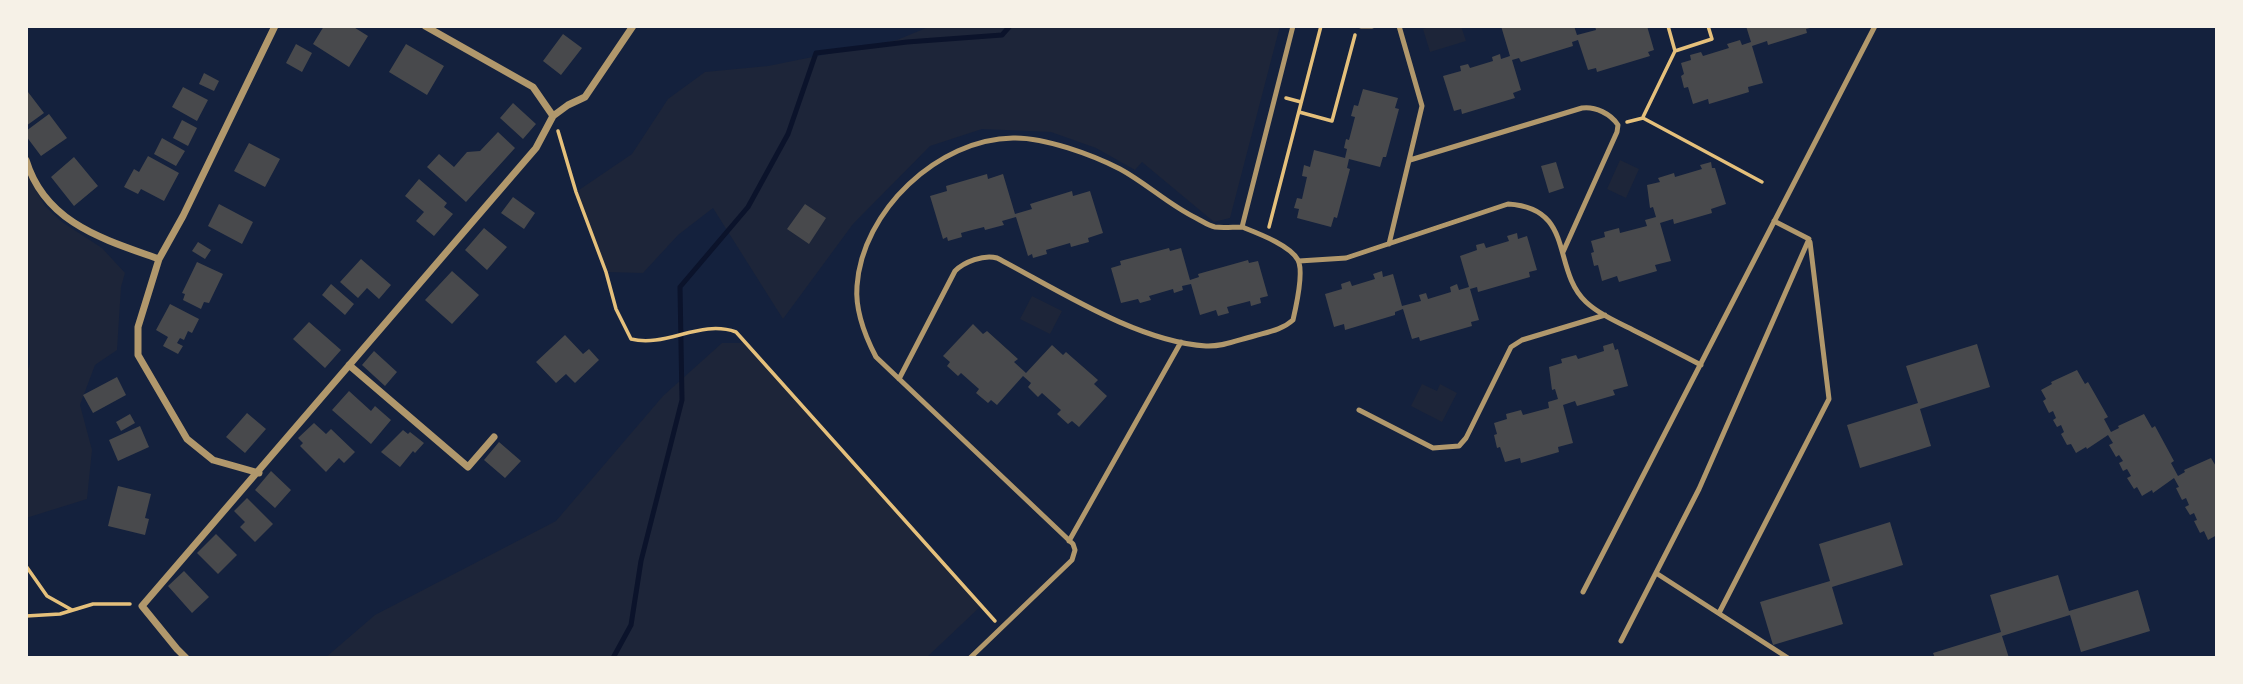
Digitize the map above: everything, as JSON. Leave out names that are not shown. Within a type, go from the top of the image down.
[{"type":"street","points":[[259,472],[213,460],[187,439],[138,355],[138,327],[159,259],[183,216],[275,26]]},
{"type":"street","points":[[425,26],[533,87],[553,116]]},
{"type":"street","points":[[187,658],[142,606],[536,148],[553,116],[585,97],[633,26]]},
{"type":"street","points":[[26,160],[41,190],[56,211],[88,232],[159,259]]},
{"type":"street","points":[[349,365],[468,467],[494,437]]},
{"type":"lane","points":[[1242,226],[1293,26]]},
{"type":"lane","points":[[1359,26],[1372,26]]},
{"type":"lane","points":[[1389,244],[1422,106],[1399,26]]},
{"type":"lane","points":[[1583,593],[1875,26]]},
{"type":"lane","points":[[1410,160],[1582,107],[1595,108],[1614,118],[1618,125],[1617,132],[1563,252]]},
{"type":"lane","points":[[899,379],[955,271],[964,264],[989,257],[997,258],[1130,327],[1181,342],[1207,346],[1224,344],[1287,326],[1293,320],[1295,312],[1301,271],[1299,261],[1266,236],[1242,226],[1214,227],[1182,211],[1121,169],[1071,147],[1014,138],[971,145],[934,163],[897,195],[869,237],[856,287],[863,330],[876,357],[899,379],[1069,541],[1075,550],[1072,560],[970,658]]},
{"type":"lane","points":[[1299,261],[1346,258],[1508,204],[1526,205],[1543,216],[1556,230],[1573,281],[1585,301],[1605,316],[1701,365]]},
{"type":"lane","points":[[1774,221],[1810,239]]},
{"type":"lane","points":[[1621,641],[1699,489],[1810,239]]},
{"type":"lane","points":[[1719,613],[1829,399],[1810,239]]},
{"type":"lane","points":[[1359,410],[1433,448],[1459,446],[1466,439],[1511,347],[1522,340],[1605,316]]},
{"type":"lane","points":[[1069,541],[1181,342]]},
{"type":"lane","points":[[1656,573],[1788,658]]},
{"type":"path","points":[[1266,236],[1321,26]]},
{"type":"path","points":[[1299,112],[1332,121],[1359,26]]},
{"type":"path","points":[[1643,118],[1675,51],[1668,26]]},
{"type":"path","points":[[1675,51],[1712,40],[1708,26]]},
{"type":"path","points":[[1296,101],[1301,102]]},
{"type":"path","points":[[553,116],[576,191],[606,272],[615,309],[631,339],[646,343],[691,330],[725,328],[736,332],[1001,628]]},
{"type":"path","points":[[1618,125],[1643,118],[1762,182]]},
{"type":"path","points":[[26,566],[47,596],[72,610]]},
{"type":"path","points":[[26,616],[60,614],[93,604],[142,606]]},
{"type":"shaded area","points":[[931,26],[1280,26],[1230,218],[1214,222],[1142,162],[1135,170],[1096,148],[1051,132],[982,129],[930,146],[853,224],[783,319],[713,208],[678,235],[643,273],[606,272],[576,192],[632,154],[668,99],[705,72],[768,66],[897,40]]},
{"type":"shaded area","points":[[1431,26],[1461,26],[1466,41],[1430,52],[1423,29]]},
{"type":"shaded area","points":[[1620,160],[1639,169],[1626,198],[1607,189]]},
{"type":"shaded area","points":[[26,173],[45,206],[62,222],[102,248],[125,273],[121,287],[117,350],[95,365],[80,405],[92,450],[87,499],[26,518],[26,374],[30,364],[26,284]]},
{"type":"shaded area","points":[[1032,296],[1062,311],[1050,334],[1020,319]]},
{"type":"shaded area","points":[[722,343],[747,343],[981,606],[926,658],[325,658],[375,615],[556,521],[663,396]]},
{"type":"shaded area","points":[[1422,384],[1437,391],[1440,384],[1457,393],[1442,422],[1411,406]]},
{"type":"building","points":[[324,26],[352,26],[368,36],[349,67],[313,44]]},
{"type":"building","points":[[1501,26],[1574,26],[1577,35],[1596,30],[1595,26],[1647,26],[1654,50],[1648,52],[1650,56],[1597,72],[1596,68],[1588,70],[1578,40],[1572,42],[1573,46],[1521,62],[1519,58],[1512,60],[1521,90],[1513,93],[1515,98],[1462,114],[1461,109],[1454,111],[1443,76],[1461,71],[1460,66],[1468,64],[1470,68],[1493,61],[1492,57],[1500,54],[1501,59],[1510,56]]},
{"type":"building","points":[[1746,26],[1814,27],[1806,29],[1807,33],[1768,45],[1767,41],[1752,46],[1763,83],[1748,87],[1749,92],[1709,104],[1708,99],[1693,104],[1688,87],[1684,88],[1681,63],[1691,60],[1690,55],[1701,52],[1703,56],[1729,48],[1727,44],[1740,40],[1742,45],[1751,42]]},
{"type":"building","points":[[563,34],[582,48],[561,75],[543,61]]},
{"type":"building","points":[[296,44],[312,53],[302,72],[286,63]]},
{"type":"building","points":[[406,44],[444,66],[427,95],[389,72]]},
{"type":"building","points":[[204,73],[219,81],[214,91],[199,84]]},
{"type":"building","points":[[183,87],[208,100],[197,121],[172,107]]},
{"type":"building","points":[[1363,89],[1398,98],[1395,108],[1399,109],[1386,157],[1383,157],[1380,167],[1349,159],[1347,168],[1350,169],[1337,218],[1334,217],[1331,227],[1297,218],[1299,209],[1294,208],[1297,198],[1302,199],[1307,177],[1302,176],[1304,165],[1310,167],[1314,150],[1345,158],[1346,139],[1349,140],[1355,117],[1351,116],[1354,105],[1358,106]]},
{"type":"building","points":[[28,92],[44,113],[26,126],[26,93]]},
{"type":"building","points":[[513,103],[536,124],[523,139],[500,118]]},
{"type":"building","points":[[49,114],[67,138],[41,156],[26,136],[26,131]]},
{"type":"building","points":[[182,120],[197,128],[188,146],[173,138]]},
{"type":"building","points":[[498,132],[515,148],[466,202],[427,167],[439,154],[454,167],[467,152],[480,151]]},
{"type":"building","points":[[162,138],[185,151],[176,166],[154,154]]},
{"type":"building","points":[[249,143],[280,159],[265,187],[234,171]]},
{"type":"building","points":[[148,156],[179,173],[164,201],[141,189],[138,194],[124,187],[134,169],[139,172]]},
{"type":"building","points":[[74,157],[98,186],[74,206],[51,177]]},
{"type":"building","points":[[1556,162],[1564,188],[1549,193],[1541,166]]},
{"type":"building","points":[[1711,162],[1726,204],[1711,209],[1712,213],[1674,224],[1673,219],[1660,223],[1671,261],[1655,265],[1657,271],[1619,282],[1617,276],[1602,281],[1598,265],[1594,266],[1591,241],[1605,237],[1604,232],[1619,228],[1620,233],[1647,226],[1645,220],[1656,217],[1653,207],[1650,208],[1647,185],[1660,182],[1658,178],[1674,173],[1675,177],[1702,169],[1700,165]]},
{"type":"building","points":[[987,174],[988,179],[1003,174],[1015,214],[1032,209],[1030,204],[1072,191],[1073,196],[1090,191],[1103,233],[1088,238],[1089,242],[1071,247],[1070,243],[1046,250],[1047,254],[1033,258],[1032,254],[1028,256],[1016,217],[1002,221],[1004,225],[961,233],[962,237],[948,241],[947,237],[943,239],[930,196],[947,191],[946,186]]},
{"type":"building","points":[[419,179],[447,203],[444,207],[453,214],[434,236],[416,221],[424,212],[405,196]]},
{"type":"building","points":[[513,197],[535,213],[524,229],[501,213]]},
{"type":"building","points":[[219,204],[253,222],[242,244],[208,226]]},
{"type":"building","points":[[805,204],[826,218],[809,244],[787,229]]},
{"type":"building","points":[[484,228],[507,247],[487,270],[465,250]]},
{"type":"building","points":[[1517,233],[1518,239],[1527,236],[1537,270],[1529,272],[1530,277],[1478,292],[1477,287],[1470,289],[1479,320],[1471,322],[1472,326],[1420,341],[1419,337],[1412,339],[1403,309],[1395,312],[1395,315],[1345,330],[1344,324],[1334,327],[1325,294],[1342,289],[1341,284],[1350,281],[1352,286],[1375,279],[1373,274],[1382,271],[1383,277],[1393,274],[1402,306],[1421,301],[1419,295],[1426,293],[1428,299],[1451,292],[1450,287],[1457,284],[1459,290],[1469,287],[1460,256],[1477,250],[1476,245],[1484,243],[1486,248],[1509,241],[1507,236]]},
{"type":"building","points":[[198,242],[211,250],[205,259],[192,251]]},
{"type":"building","points":[[1169,248],[1170,251],[1181,248],[1190,280],[1199,277],[1198,274],[1248,260],[1249,263],[1258,261],[1268,296],[1260,298],[1261,303],[1251,306],[1250,301],[1227,307],[1229,313],[1218,316],[1216,310],[1200,315],[1191,284],[1182,286],[1183,290],[1174,293],[1173,289],[1149,296],[1151,300],[1140,303],[1138,299],[1121,303],[1111,268],[1121,265],[1120,261]]},
{"type":"building","points":[[361,259],[391,285],[379,299],[367,288],[358,298],[340,282]]},
{"type":"building","points":[[197,262],[223,274],[209,303],[204,302],[201,309],[183,300],[185,294],[182,293]]},
{"type":"building","points":[[452,271],[479,295],[452,324],[425,300]]},
{"type":"building","points":[[331,284],[354,304],[345,315],[322,295]]},
{"type":"building","points":[[170,304],[199,319],[192,333],[188,331],[184,340],[180,338],[177,343],[183,346],[178,354],[163,346],[168,337],[156,330]]},
{"type":"building","points":[[309,322],[341,350],[325,368],[293,339]]},
{"type":"building","points":[[973,324],[983,334],[987,331],[1018,359],[1014,362],[1026,373],[1052,345],[1063,355],[1066,352],[1098,380],[1094,384],[1107,396],[1079,427],[1072,421],[1068,424],[1057,414],[1061,410],[1042,393],[1038,397],[1028,387],[1031,383],[1023,376],[997,405],[991,400],[988,403],[976,393],[979,389],[961,373],[958,376],[947,366],[950,362],[943,356]]},
{"type":"building","points":[[565,335],[583,354],[589,349],[599,360],[575,383],[566,374],[556,383],[536,362]]},
{"type":"building","points":[[1613,343],[1615,350],[1618,349],[1628,386],[1613,390],[1615,395],[1577,406],[1575,401],[1563,405],[1573,443],[1558,447],[1559,452],[1521,463],[1520,458],[1505,462],[1500,447],[1497,448],[1494,423],[1507,419],[1506,414],[1521,410],[1523,415],[1549,408],[1548,402],[1558,399],[1555,389],[1552,390],[1549,367],[1562,363],[1561,359],[1576,355],[1578,359],[1604,351],[1603,346]]},
{"type":"building","points":[[1977,344],[1990,387],[1920,409],[1931,446],[1860,468],[1847,425],[1918,403],[1906,366]]},
{"type":"building","points":[[374,351],[397,372],[385,386],[362,365]]},
{"type":"building","points":[[2077,370],[2085,384],[2088,382],[2108,417],[2104,419],[2111,432],[2144,414],[2152,428],[2155,426],[2174,461],[2171,463],[2178,476],[2185,472],[2184,470],[2211,458],[2217,468],[2217,535],[2208,540],[2204,531],[2200,533],[2194,521],[2197,520],[2194,513],[2190,515],[2185,507],[2189,505],[2186,498],[2182,500],[2174,478],[2153,493],[2152,490],[2142,496],[2137,487],[2134,489],[2127,478],[2131,476],[2127,469],[2123,471],[2119,463],[2123,461],[2119,455],[2116,457],[2109,445],[2113,443],[2108,435],[2076,453],[2071,444],[2067,445],[2061,434],[2064,432],[2061,425],[2057,427],[2053,420],[2056,418],[2053,411],[2049,413],[2041,390],[2052,384],[2051,382]]},
{"type":"building","points":[[117,377],[126,395],[93,413],[83,395]]},
{"type":"building","points":[[349,391],[371,411],[375,406],[391,420],[371,444],[332,410]]},
{"type":"building","points":[[247,413],[266,429],[245,453],[226,437]]},
{"type":"building","points":[[130,414],[135,423],[121,431],[116,422]]},
{"type":"building","points":[[314,423],[326,434],[331,429],[355,452],[344,463],[339,458],[326,472],[300,446],[303,443],[298,438]]},
{"type":"building","points":[[140,426],[149,447],[118,461],[109,440]]},
{"type":"building","points":[[403,430],[424,443],[415,453],[413,451],[400,467],[381,452]]},
{"type":"building","points":[[499,442],[521,461],[505,478],[484,460]]},
{"type":"building","points":[[271,471],[291,490],[275,508],[255,490]]},
{"type":"building","points":[[118,486],[151,494],[145,518],[149,519],[145,535],[108,526]]},
{"type":"building","points":[[247,498],[273,524],[255,542],[240,527],[245,522],[234,511]]},
{"type":"building","points":[[1890,522],[1903,565],[1832,587],[1843,624],[1773,645],[1760,602],[1830,581],[1819,544]]},
{"type":"building","points":[[216,534],[237,555],[218,574],[197,553]]},
{"type":"building","points":[[184,571],[209,597],[192,613],[168,586]]},
{"type":"building","points":[[2058,575],[2069,611],[2138,590],[2150,631],[2081,652],[2070,615],[2002,636],[2009,658],[1935,658],[1933,653],[2001,632],[1990,595]]},
{"type":"waterway","points":[[613,658],[631,625],[641,561],[682,400],[680,287],[748,207],[788,134],[816,53],[907,42],[1002,35],[1010,26]]}]
